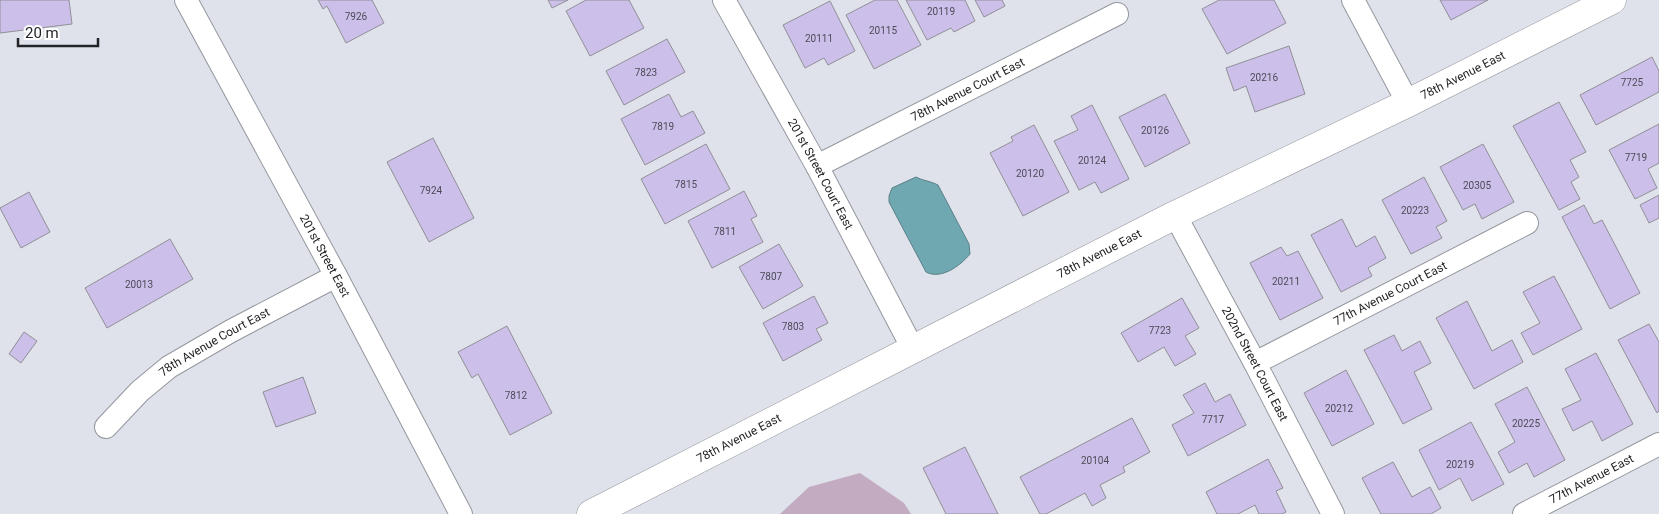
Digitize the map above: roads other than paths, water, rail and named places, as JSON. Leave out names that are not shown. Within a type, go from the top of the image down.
[{"type":"street","name":"201st Street East","points":[[186,0],[336,276],[461,514]]},
{"type":"street","name":"201st Street Court East","points":[[724,0],[817,166],[913,349]]},
{"type":"street","points":[[1352,0],[1408,103]]},
{"type":"street","name":"78th Avenue East","points":[[592,514],[1175,215],[1408,103],[1579,7],[1612,0]]},
{"type":"street","name":"78th Avenue Court East","points":[[817,166],[1117,14]]},
{"type":"street","name":"202nd Street Court East","points":[[1175,215],[1255,363],[1333,514]]},
{"type":"street","name":"77th Avenue Court East","points":[[1255,363],[1527,222]]},
{"type":"street","name":"78th Avenue Court East","points":[[106,426],[140,391],[169,367],[231,331],[336,276]]},
{"type":"street","name":"77th Avenue East","points":[[1524,514],[1659,444]]},
{"type":"water","points":[[916,177],[938,185],[969,244],[970,254],[956,267],[944,273],[932,274],[926,272],[889,202],[892,188]]}]
